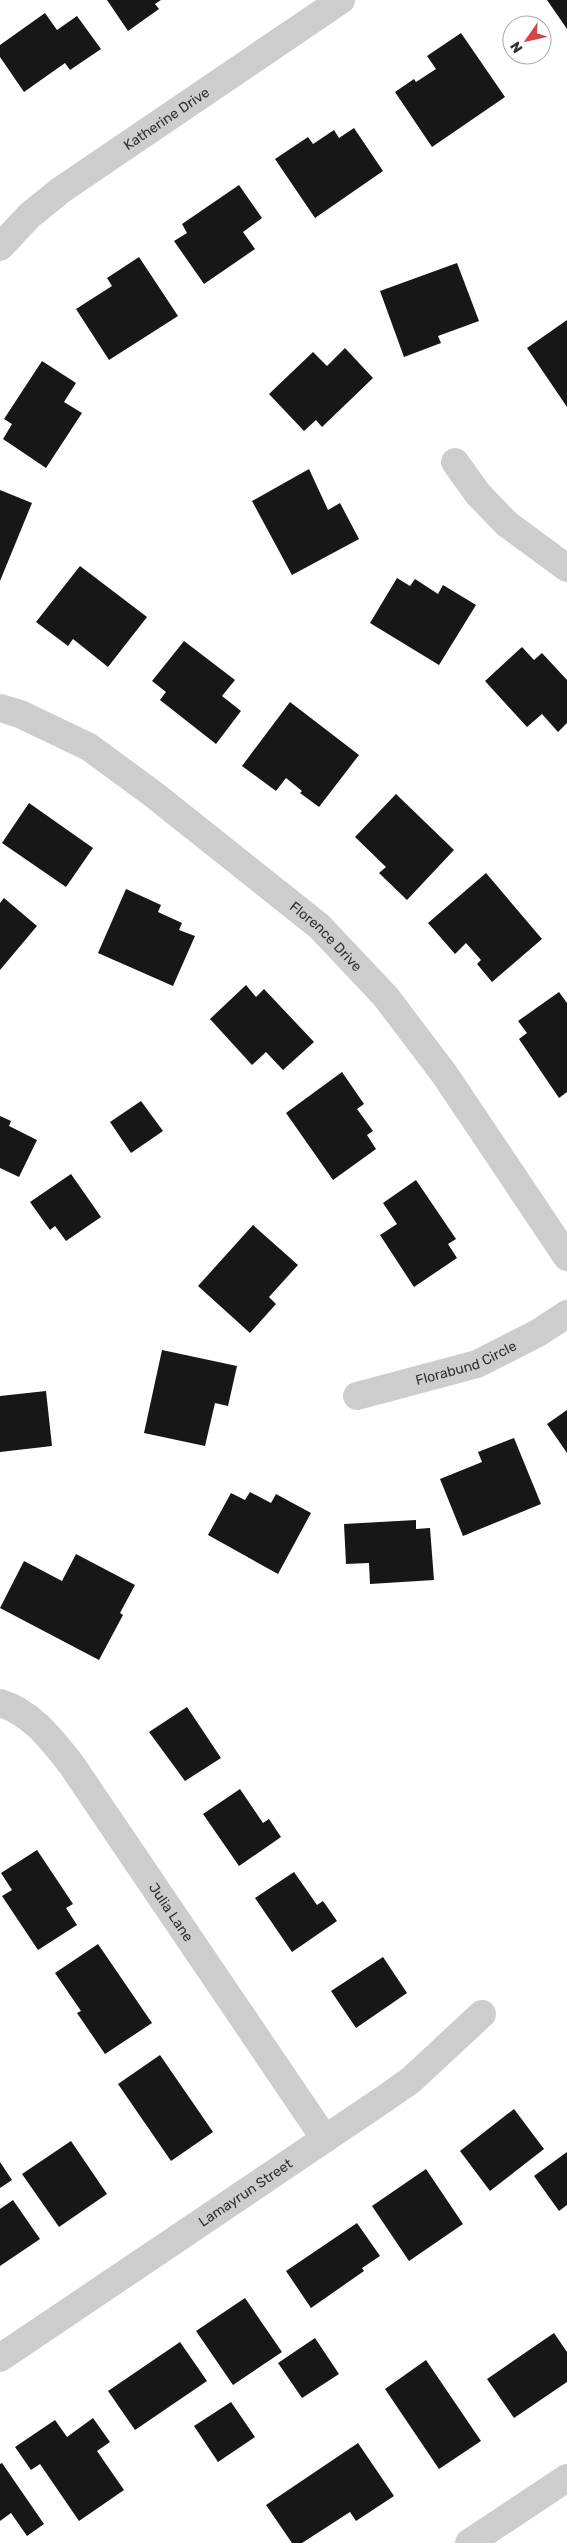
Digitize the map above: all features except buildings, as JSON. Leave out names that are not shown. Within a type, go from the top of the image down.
[{"type":"street","name":"Katherine Drive","points":[[0,247],[30,216],[61,190],[341,0]]},
{"type":"street","points":[[455,462],[478,494],[507,524],[567,568]]},
{"type":"street","name":"Florence Drive","points":[[0,708],[20,714],[89,747],[153,794],[319,926],[386,997],[445,1075],[567,1257]]},
{"type":"street","name":"Florabund Circle","points":[[357,1396],[477,1364],[538,1334],[567,1314]]},
{"type":"street","name":"Julia Lane","points":[[0,1703],[27,1716],[50,1738],[71,1764],[325,2139]]},
{"type":"street","name":"Lamayrun Street","points":[[0,2358],[411,2080],[482,2014]]},
{"type":"street","points":[[469,2543],[567,2478]]}]
